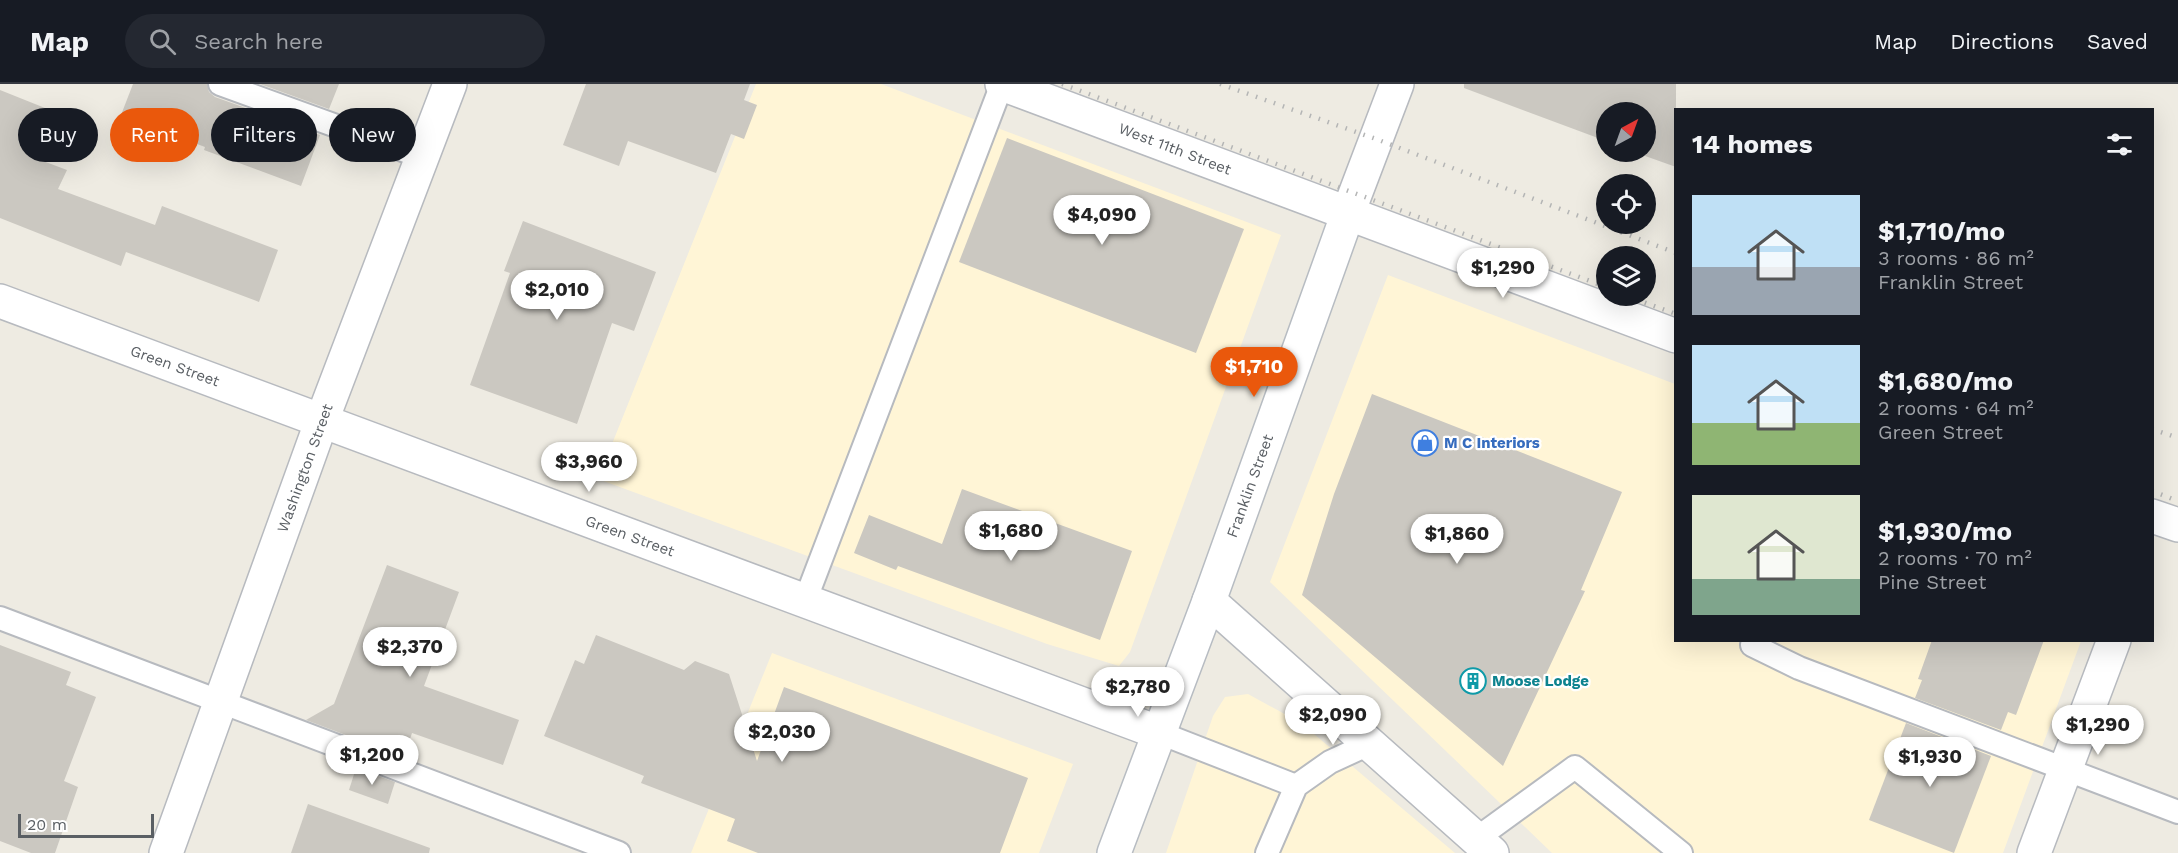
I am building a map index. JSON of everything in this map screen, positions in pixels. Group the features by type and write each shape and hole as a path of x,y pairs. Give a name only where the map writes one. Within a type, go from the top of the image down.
{"street":[{"name":"Washington Street","path":"166,853 322,420 450,84"},
{"name":"West 11th Street","path":"1002,84 1674,335"},
{"name":"Franklin Street","path":"1121,851 1160,733 1397,84"},
{"name":"Green Street","path":"0,301 1160,733"},
{"path":"1209,601 1484,846"},
{"path":"2034,853 2113,642"}],"lane":[{"path":"220,84 422,157"},
{"path":"805,601 1002,84"},
{"path":"0,618 620,853"},
{"path":"1753,642 1752,645 1799,668 2178,812"},
{"path":"1160,733 1296,786"},
{"path":"1267,853 1296,786 1330,762 1369,744"},
{"path":"1484,846 1575,767 1681,853"}],"shaded area":[{"path":"756,84 881,84 1281,235 1130,652 1119,666 1047,644 598,479"},
{"path":"1388,275 1674,384 1674,642 2081,642 2003,853 1552,853 1270,582"},
{"path":"772,653 1073,764 1039,853 691,853"},
{"path":"1248,694 1301,723 1455,853 1166,853 1213,716 1225,697"}],"building":[{"path":"133,84 207,84 209,92 215,97 245,108 211,108 211,153 199,145 199,108 124,108"},
{"path":"260,84 339,84 329,109"},
{"path":"586,84 750,84 744,100 757,105 744,139 731,134 716,173 628,141 619,166 563,145"},
{"path":"1464,84 1676,84 1674,166 1656,160 1656,102 1596,102 1596,137 1464,88"},
{"path":"0,90 45,108 18,108 18,162 46,162 67,170 58,189 155,225 162,206 278,250 259,302 126,252 121,266 0,218"},
{"path":"1007,138 1244,229 1196,353 959,262"},
{"path":"236,162 310,162 301,186"},
{"path":"523,221 656,272 634,331 612,323 577,424 470,385 510,273 504,271"},
{"path":"1372,394 1622,492 1581,590 1585,591 1503,766 1302,595 1334,494"},
{"path":"962,489 1132,551 1100,640 898,566 896,570 854,553 869,515 942,544"},
{"path":"387,565 459,592 424,686 519,720 503,765 412,733 404,757 306,720 334,704"},
{"path":"596,635 684,670 695,661 729,674 757,761 784,687 1028,778 1000,853 758,853 727,841 735,819 641,783 644,776 544,736 575,660 584,664"},
{"path":"1931,642 2043,642 2016,715 2008,712 2001,730 1915,698 1922,680 1918,679"},
{"path":"0,645 71,672 66,685 96,697 64,781 78,787 55,853 31,853 0,841"},
{"path":"1906,723 1991,756 1954,853 1869,820"},
{"path":"356,768 395,782 388,804 349,790"},
{"path":"308,804 430,848 429,853 291,853"}],"railway":[{"path":"1062,84 1596,283"},
{"path":"1220,84 1376,139 1674,252"},
{"path":"1654,306 1674,313"},
{"path":"2154,430 2178,438"},
{"path":"2154,492 2178,501"}],"place":[{"name":"M C Interiors","path":"1425,443"},
{"name":"Moose Lodge","path":"1473,681"}]}
